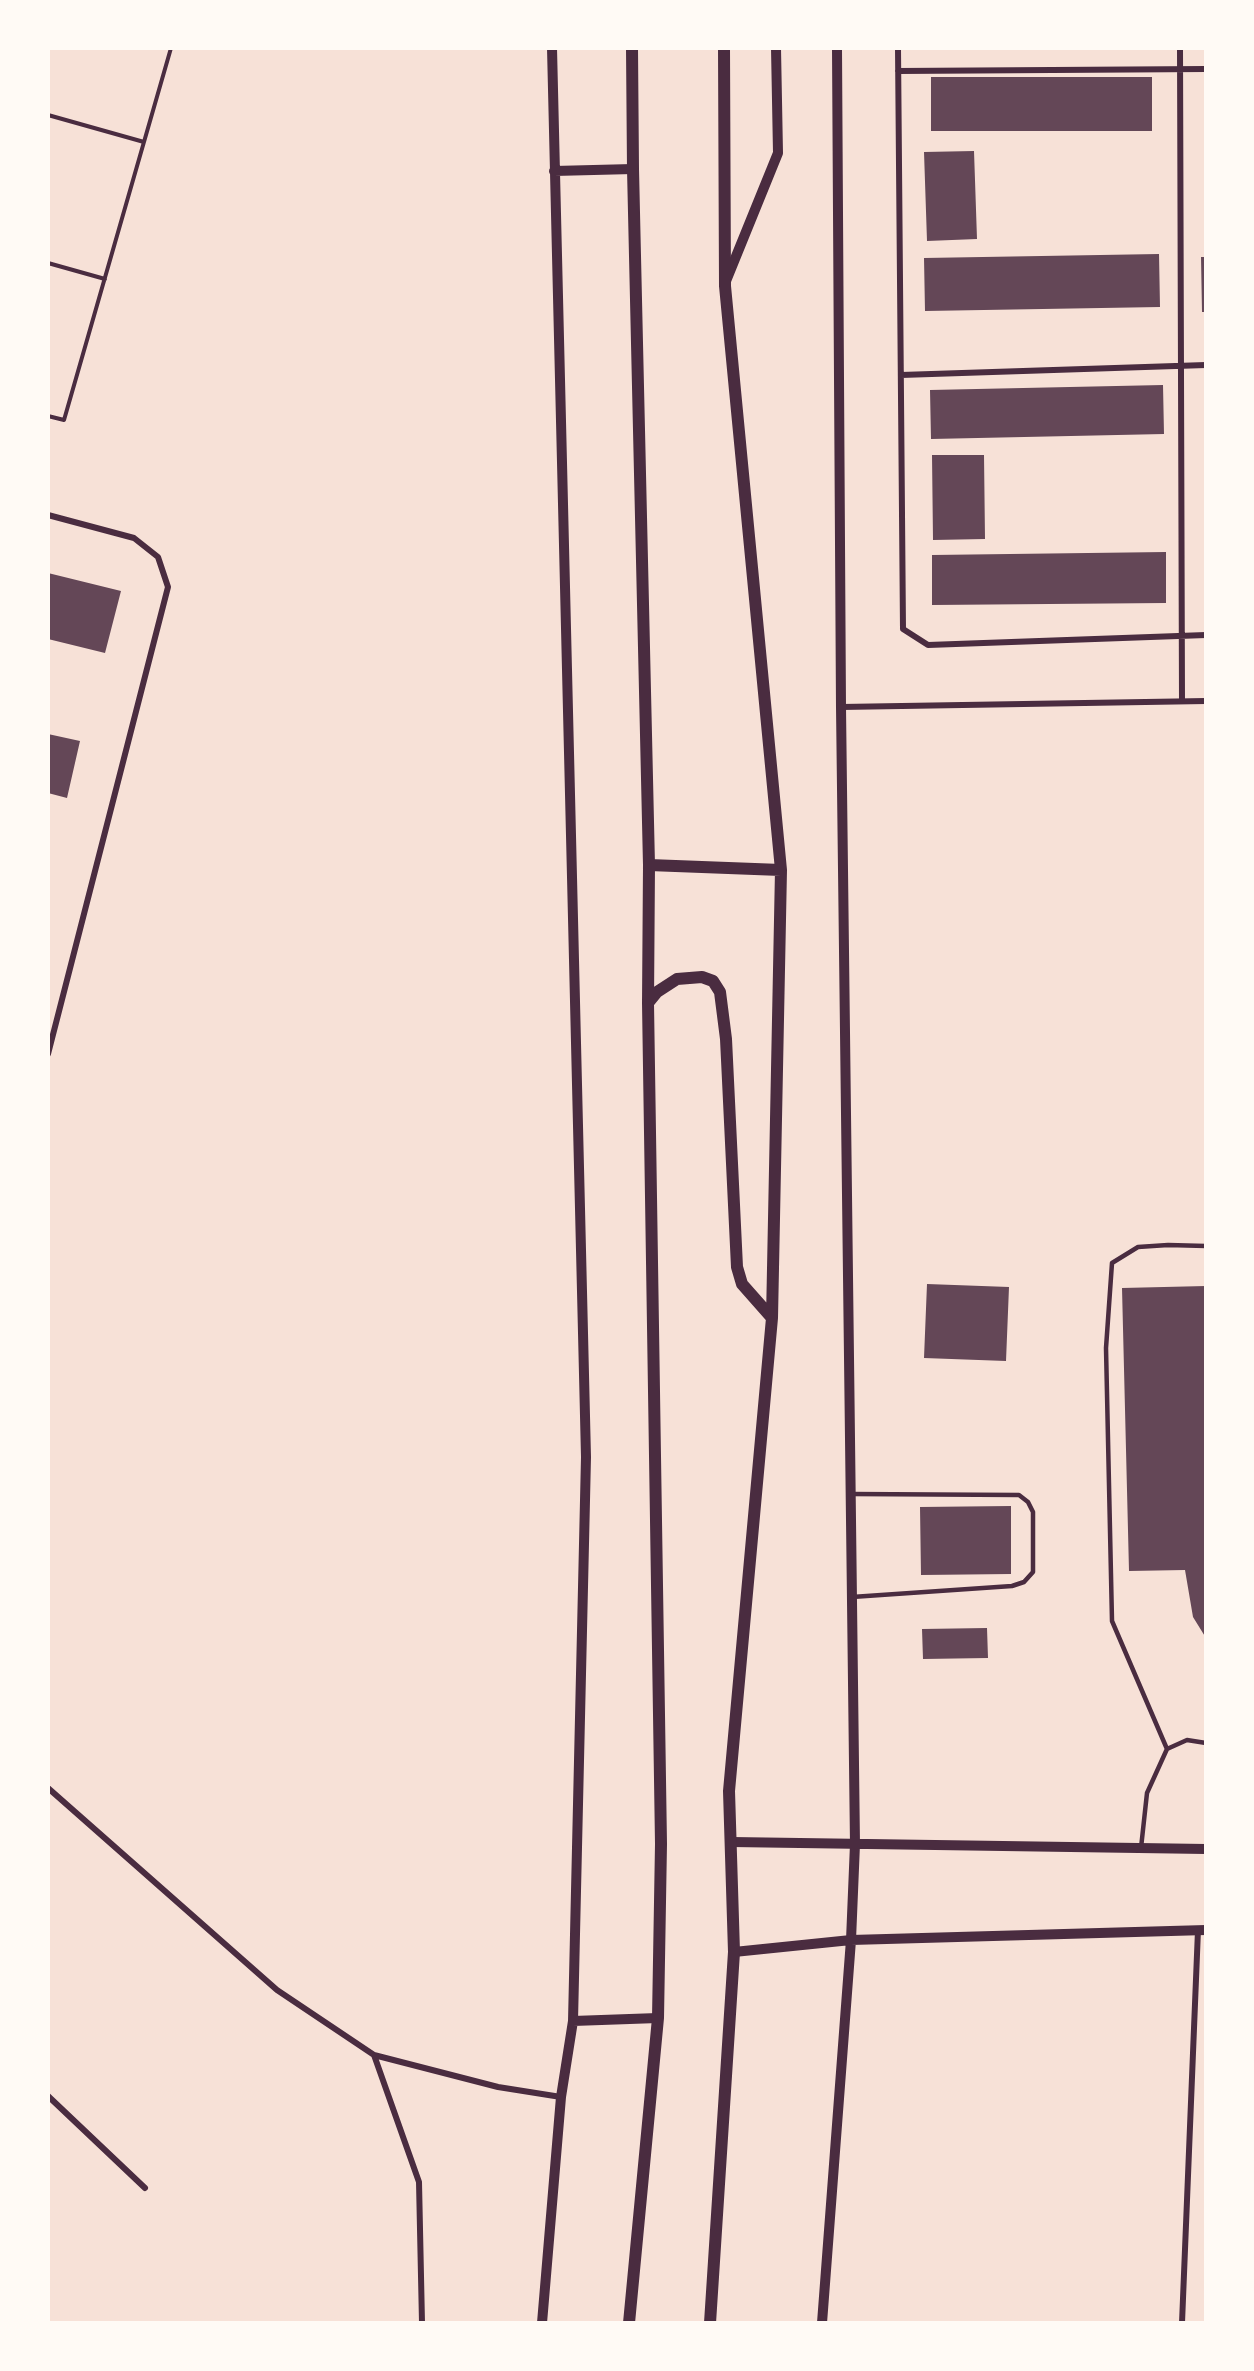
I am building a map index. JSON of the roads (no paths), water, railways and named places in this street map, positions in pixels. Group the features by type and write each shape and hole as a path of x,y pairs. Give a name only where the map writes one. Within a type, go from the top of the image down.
{"main road":[{"path":"629,2323 658,2018 661,1774 648,1003 649,865 632,48"},
{"path":"710,2323 734,1952 729,1791 772,1318 781,870 724,286 724,48"},
{"path":"649,865 781,870"},
{"path":"648,1003 666,985 677,979 688,977 702,977 713,981 720,992 726,1039 737,1268 742,1284 772,1318"}],"street":[{"path":"542,2323 561,2097 573,2021 586,1457 552,48"},
{"path":"724,286 778,153 776,48"},
{"path":"822,2323 855,1844 841,707 837,48"},
{"path":"898,48 903,629 928,645 1183,634 1206,635"},
{"path":"1180,48 1182,701"},
{"path":"898,71 1206,69"},
{"path":"554,171 633,169"},
{"path":"901,375 1206,365"},
{"path":"48,515 134,538 158,556 168,587 48,1054"},
{"path":"841,707 1206,701"},
{"path":"48,1788 277,1990 374,2055 498,2087 561,2097"},
{"path":"732,1842 1206,1849"},
{"path":"734,1952 850,1940 1202,1930 1182,2323"},
{"path":"573,2021 658,2018"},
{"path":"374,2055 418,2182 422,2323"},
{"path":"48,2096 145,2188"}],"lane":[{"path":"1167,1749 1112,1621 1106,1348 1112,1263 1138,1247 1206,1246"},
{"path":"851,1494 1019,1495 1028,1502 1033,1512 1033,1572 1024,1582 1012,1586 852,1598"},
{"path":"1141,1848 1147,1793 1167,1749 1187,1740 1206,1743"}]}
